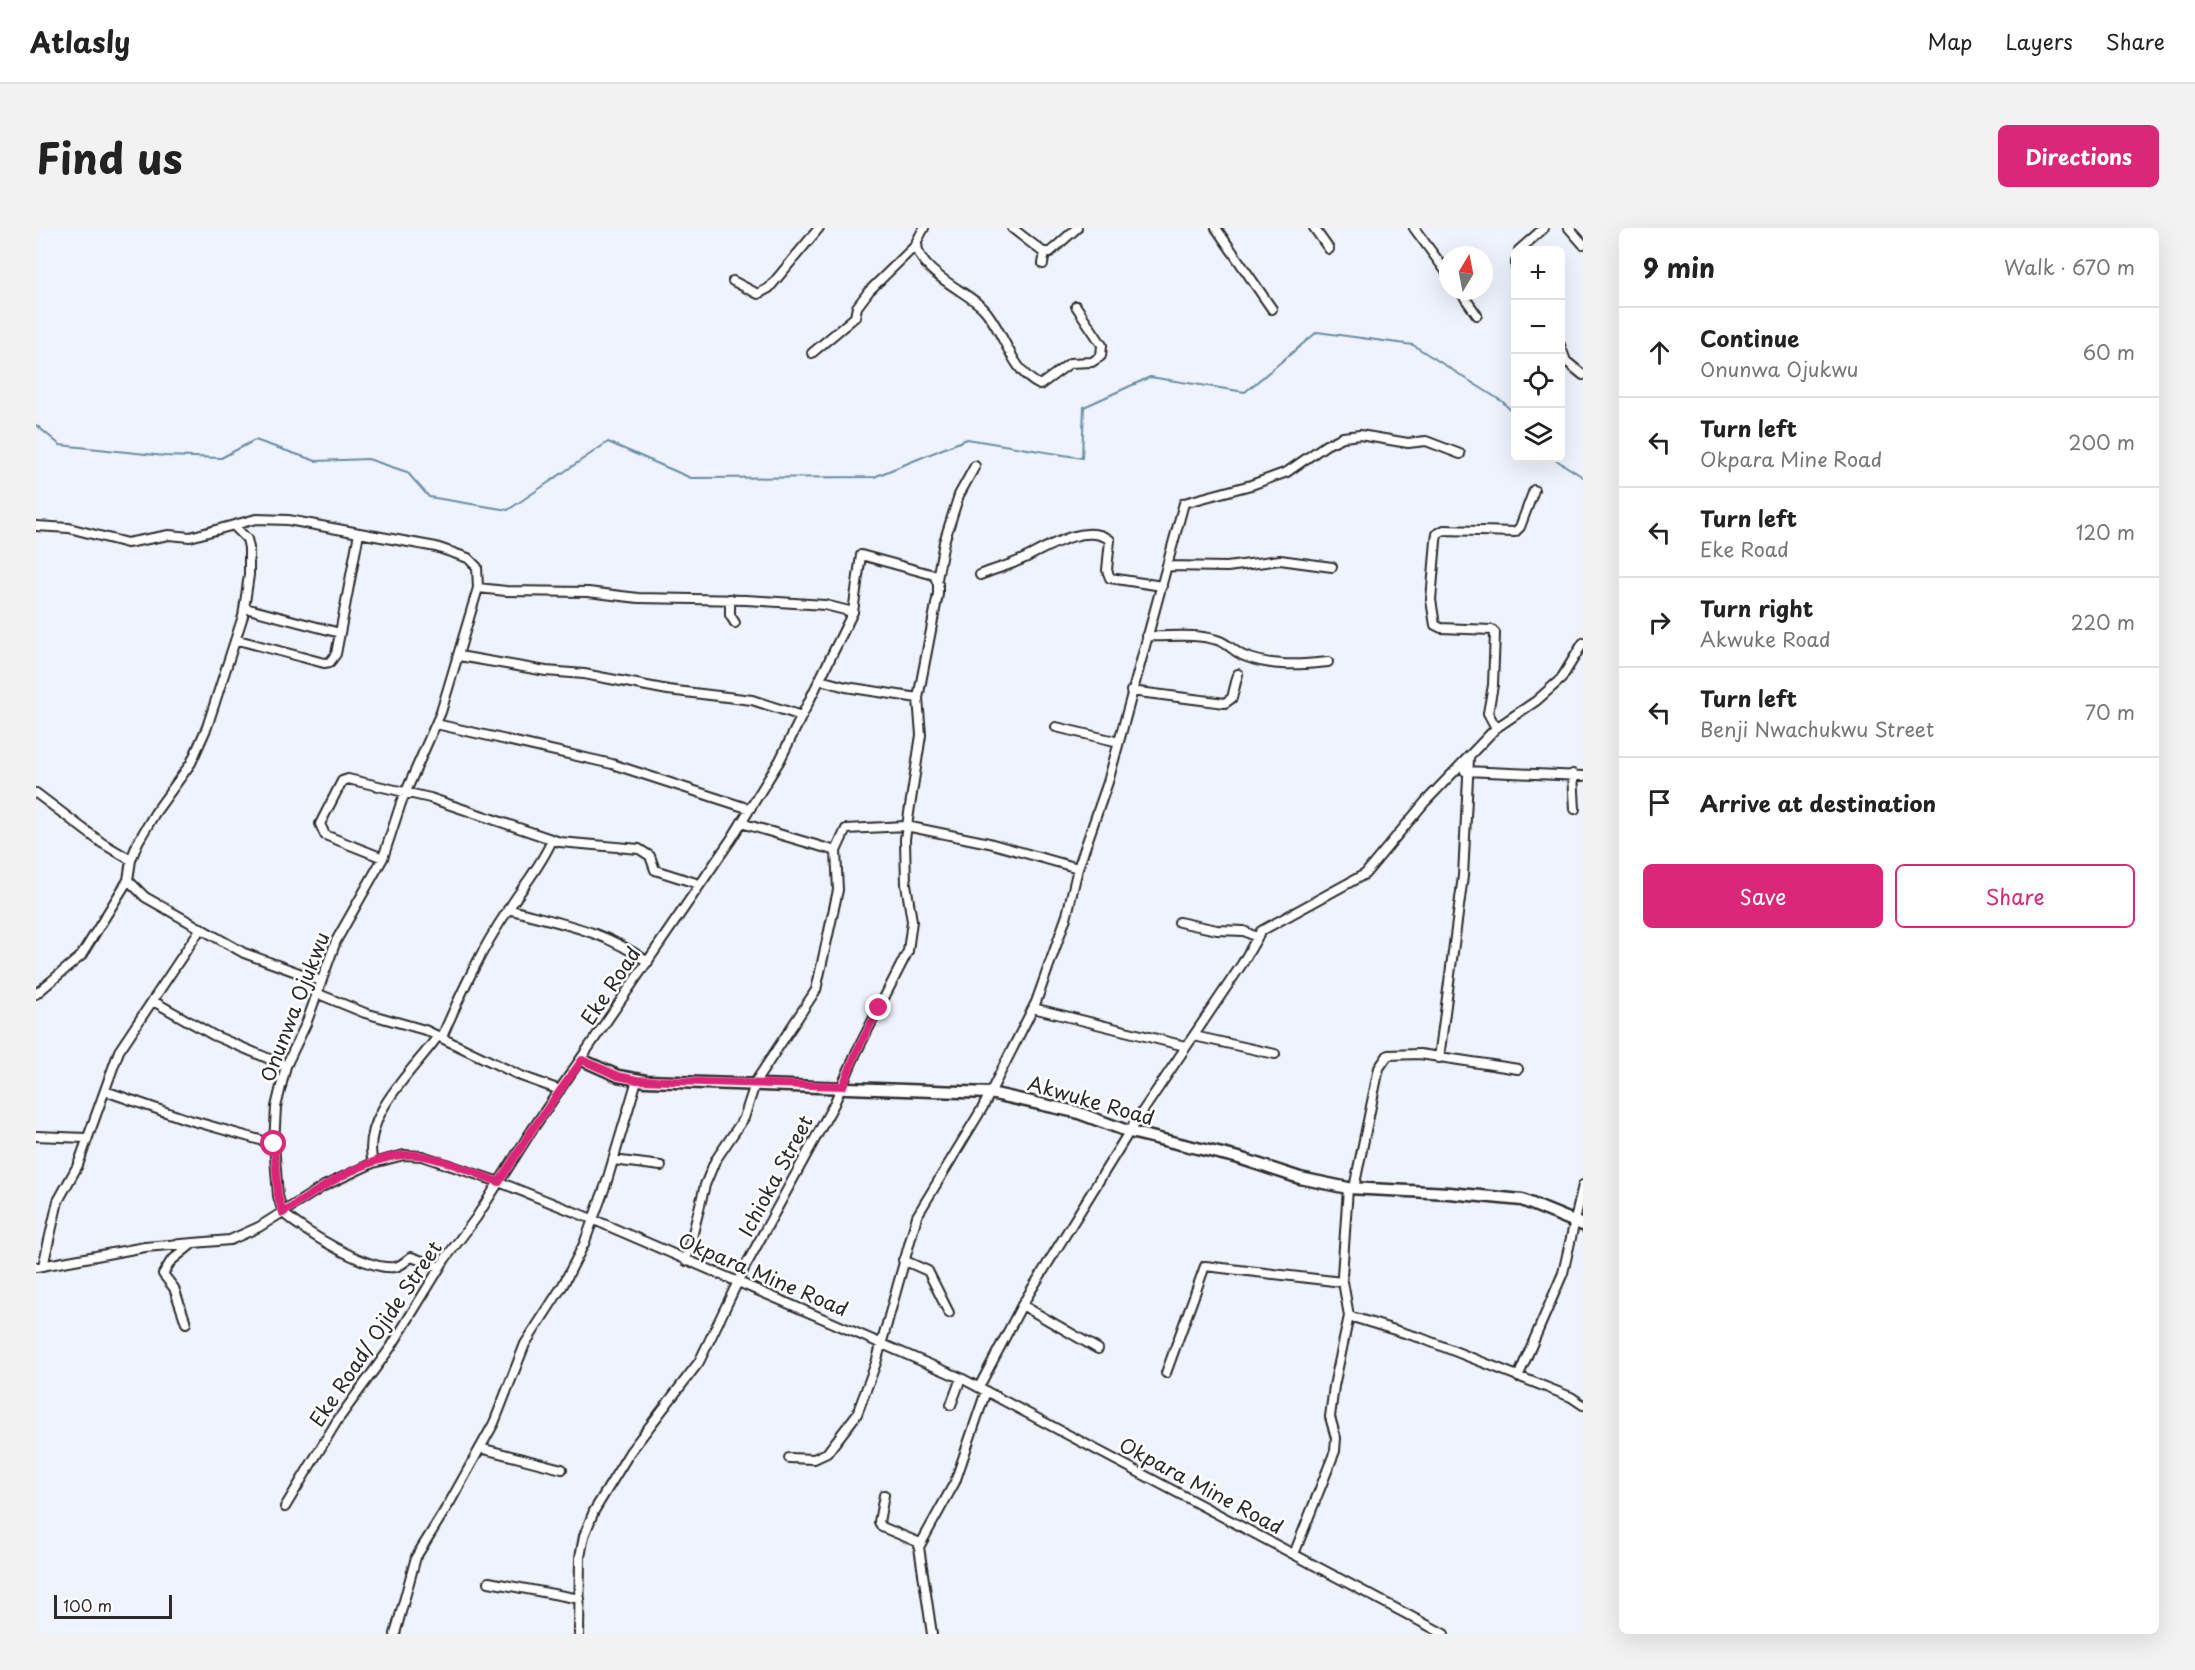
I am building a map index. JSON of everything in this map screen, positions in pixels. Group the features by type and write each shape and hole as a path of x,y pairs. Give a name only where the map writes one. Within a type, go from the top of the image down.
{"main road":[{"name":"Akwuke Road","path":"582,1060 618,1076 637,1080 990,1093 1076,1112 1130,1132 1351,1188 1508,1198 1538,1205 1578,1223"}],"street":[{"path":"733,280 758,294 769,288 819,228"},
{"path":"812,353 855,316 857,307 869,291 916,244 924,228"},
{"path":"1012,228 1045,252 1050,252 1077,228"},
{"path":"1216,228 1272,309"},
{"path":"1314,228 1329,249"},
{"path":"1414,228 1439,262"},
{"path":"1524,246 1544,228"},
{"path":"1569,228 1583,244"},
{"path":"916,244 923,262 982,307 1021,368 1040,385 1070,363 1092,362 1101,356 1102,345 1076,306"},
{"path":"1043,264 1045,252"},
{"path":"1467,300 1478,315"},
{"path":"1563,354 1566,361 1583,375"},
{"path":"789,1458 814,1459 827,1453 857,1414 866,1395 917,1216 990,1093 1033,1008 1068,911 1078,868 1119,742 1131,691 1184,503 1192,498 1251,485 1287,472 1326,445 1343,437 1377,437 1408,443 1426,441 1460,454"},
{"name":"Ichioka Street","path":"579,1634 581,1547 594,1511 630,1452 699,1362 738,1281 843,1086 856,1053 904,961 910,943 912,921 904,863 906,826 921,735 918,698 938,594 937,579 944,542 959,495 975,466"},
{"path":"1496,728 1488,713 1493,685 1495,633 1492,630 1441,628 1435,625 1431,600 1437,534 1444,530 1515,532 1520,527 1534,490"},
{"path":"36,526 69,528 127,543 169,535 190,537 234,526 248,520 266,518 436,547 461,555 477,567 478,588 506,591 588,592 638,598 730,599 825,605 853,612"},
{"path":"36,994 81,956 128,880 131,860 154,813 191,763 199,747 238,640 245,608 249,544 244,535 234,526"},
{"path":"238,640 328,663 336,654 358,533"},
{"path":"980,574 1025,559 1054,543 1092,535 1110,540 1107,570 1110,578 1162,586"},
{"name":"Eke Road","path":"499,1182 741,823 780,760 853,612 860,556 863,554 928,573 937,579"},
{"path":"1167,566 1227,567 1280,560 1332,567"},
{"name":"Onunwa Ojukwu","path":"283,1213 278,1196 274,1144 276,1107 286,1066 306,1024 342,930 383,858 405,793 436,724 459,656 478,588"},
{"path":"730,599 730,615 735,623"},
{"path":"245,608 340,633"},
{"path":"1147,636 1208,638 1227,644 1242,656 1273,663 1293,665 1328,662"},
{"path":"932,1634 919,1552 920,1543 955,1482 982,1389 1022,1305 1185,1046 1242,964 1256,937 1274,922 1365,874 1425,802 1496,728 1548,692 1563,676 1583,643"},
{"path":"459,656 546,671 584,674 668,690 752,700 802,716"},
{"path":"1131,691 1225,703 1232,698 1238,674"},
{"path":"820,680 846,687 918,698"},
{"path":"436,724 620,766 750,809"},
{"path":"1056,727 1119,742"},
{"path":"1439,1058 1449,995 1468,813 1469,758"},
{"path":"1458,769 1470,772 1583,776"},
{"path":"1573,774 1575,809"},
{"path":"383,858 325,835 320,824 342,781 348,779 443,802 552,840 643,850 650,856 653,869 699,884"},
{"path":"36,793 102,843 131,860"},
{"path":"741,823 837,851"},
{"path":"686,1261 708,1177 720,1150 744,1118 754,1084 817,988 838,890 837,851 844,832 849,827 906,826 978,841 1078,868"},
{"path":"373,1162 369,1146 380,1116 403,1076 414,1068 440,1037 479,957 508,909 534,876 552,840"},
{"path":"128,880 145,897 244,952 321,981"},
{"path":"508,909 565,923 612,939 648,962"},
{"path":"1179,922 1217,930 1244,931 1256,937"},
{"path":"40,1266 55,1209 72,1181 119,1051 201,928"},
{"path":"316,993 365,1013 440,1037 521,1076 560,1089"},
{"path":"153,1001 213,1035 286,1066"},
{"path":"1033,1008 1185,1046"},
{"path":"1194,1036 1275,1054"},
{"path":"1294,1554 1335,1451 1336,1438 1330,1417 1334,1386 1349,1316 1342,1282 1351,1188 1383,1060 1388,1055 1398,1053 1518,1069"},
{"path":"395,1634 416,1557 494,1423 519,1355 563,1285 584,1244 637,1080"},
{"path":"105,1091 186,1119 274,1144"},
{"path":"36,1136 86,1138"},
{"name":"Okpara Mine Road","path":"40,1266 145,1247 231,1240 283,1213 316,1190 373,1162 396,1156 417,1155 499,1182 592,1219 961,1378 1444,1634"},
{"path":"613,1160 661,1166"},
{"name":"Eke Road/ Ojide Street","path":"285,1507 337,1421 395,1341 441,1267 499,1182"},
{"path":"1518,1377 1563,1273 1578,1223 1583,1185"},
{"path":"283,1213 306,1232 320,1236 373,1266 398,1267 411,1257 441,1267"},
{"path":"186,1323 174,1288 163,1275 171,1261 192,1244"},
{"path":"903,1260 928,1271 949,1313"},
{"path":"1166,1372 1205,1266 1342,1282"},
{"path":"1022,1305 1098,1349"},
{"path":"1349,1316 1421,1338 1571,1397 1583,1405"},
{"path":"951,1405 961,1378"},
{"path":"480,1448 562,1469"},
{"path":"884,1495 879,1522 882,1527 920,1543"},
{"path":"489,1582 580,1599"}],"waterway":[{"path":"36,425 60,445 165,456 221,458 255,440 316,461 368,459 407,472 429,497 508,510 608,442 691,478 874,477 967,439 1082,458 1084,407 1150,377 1245,392 1317,332 1413,345 1503,402 1511,411"},
{"path":"1559,462 1583,477"}],"route":[{"path":"274,1144 278,1196 283,1213 316,1190 373,1162 396,1156 422,1156 499,1182 552,1100 582,1060 618,1076 637,1080 843,1086 856,1053 879,1008"}]}
